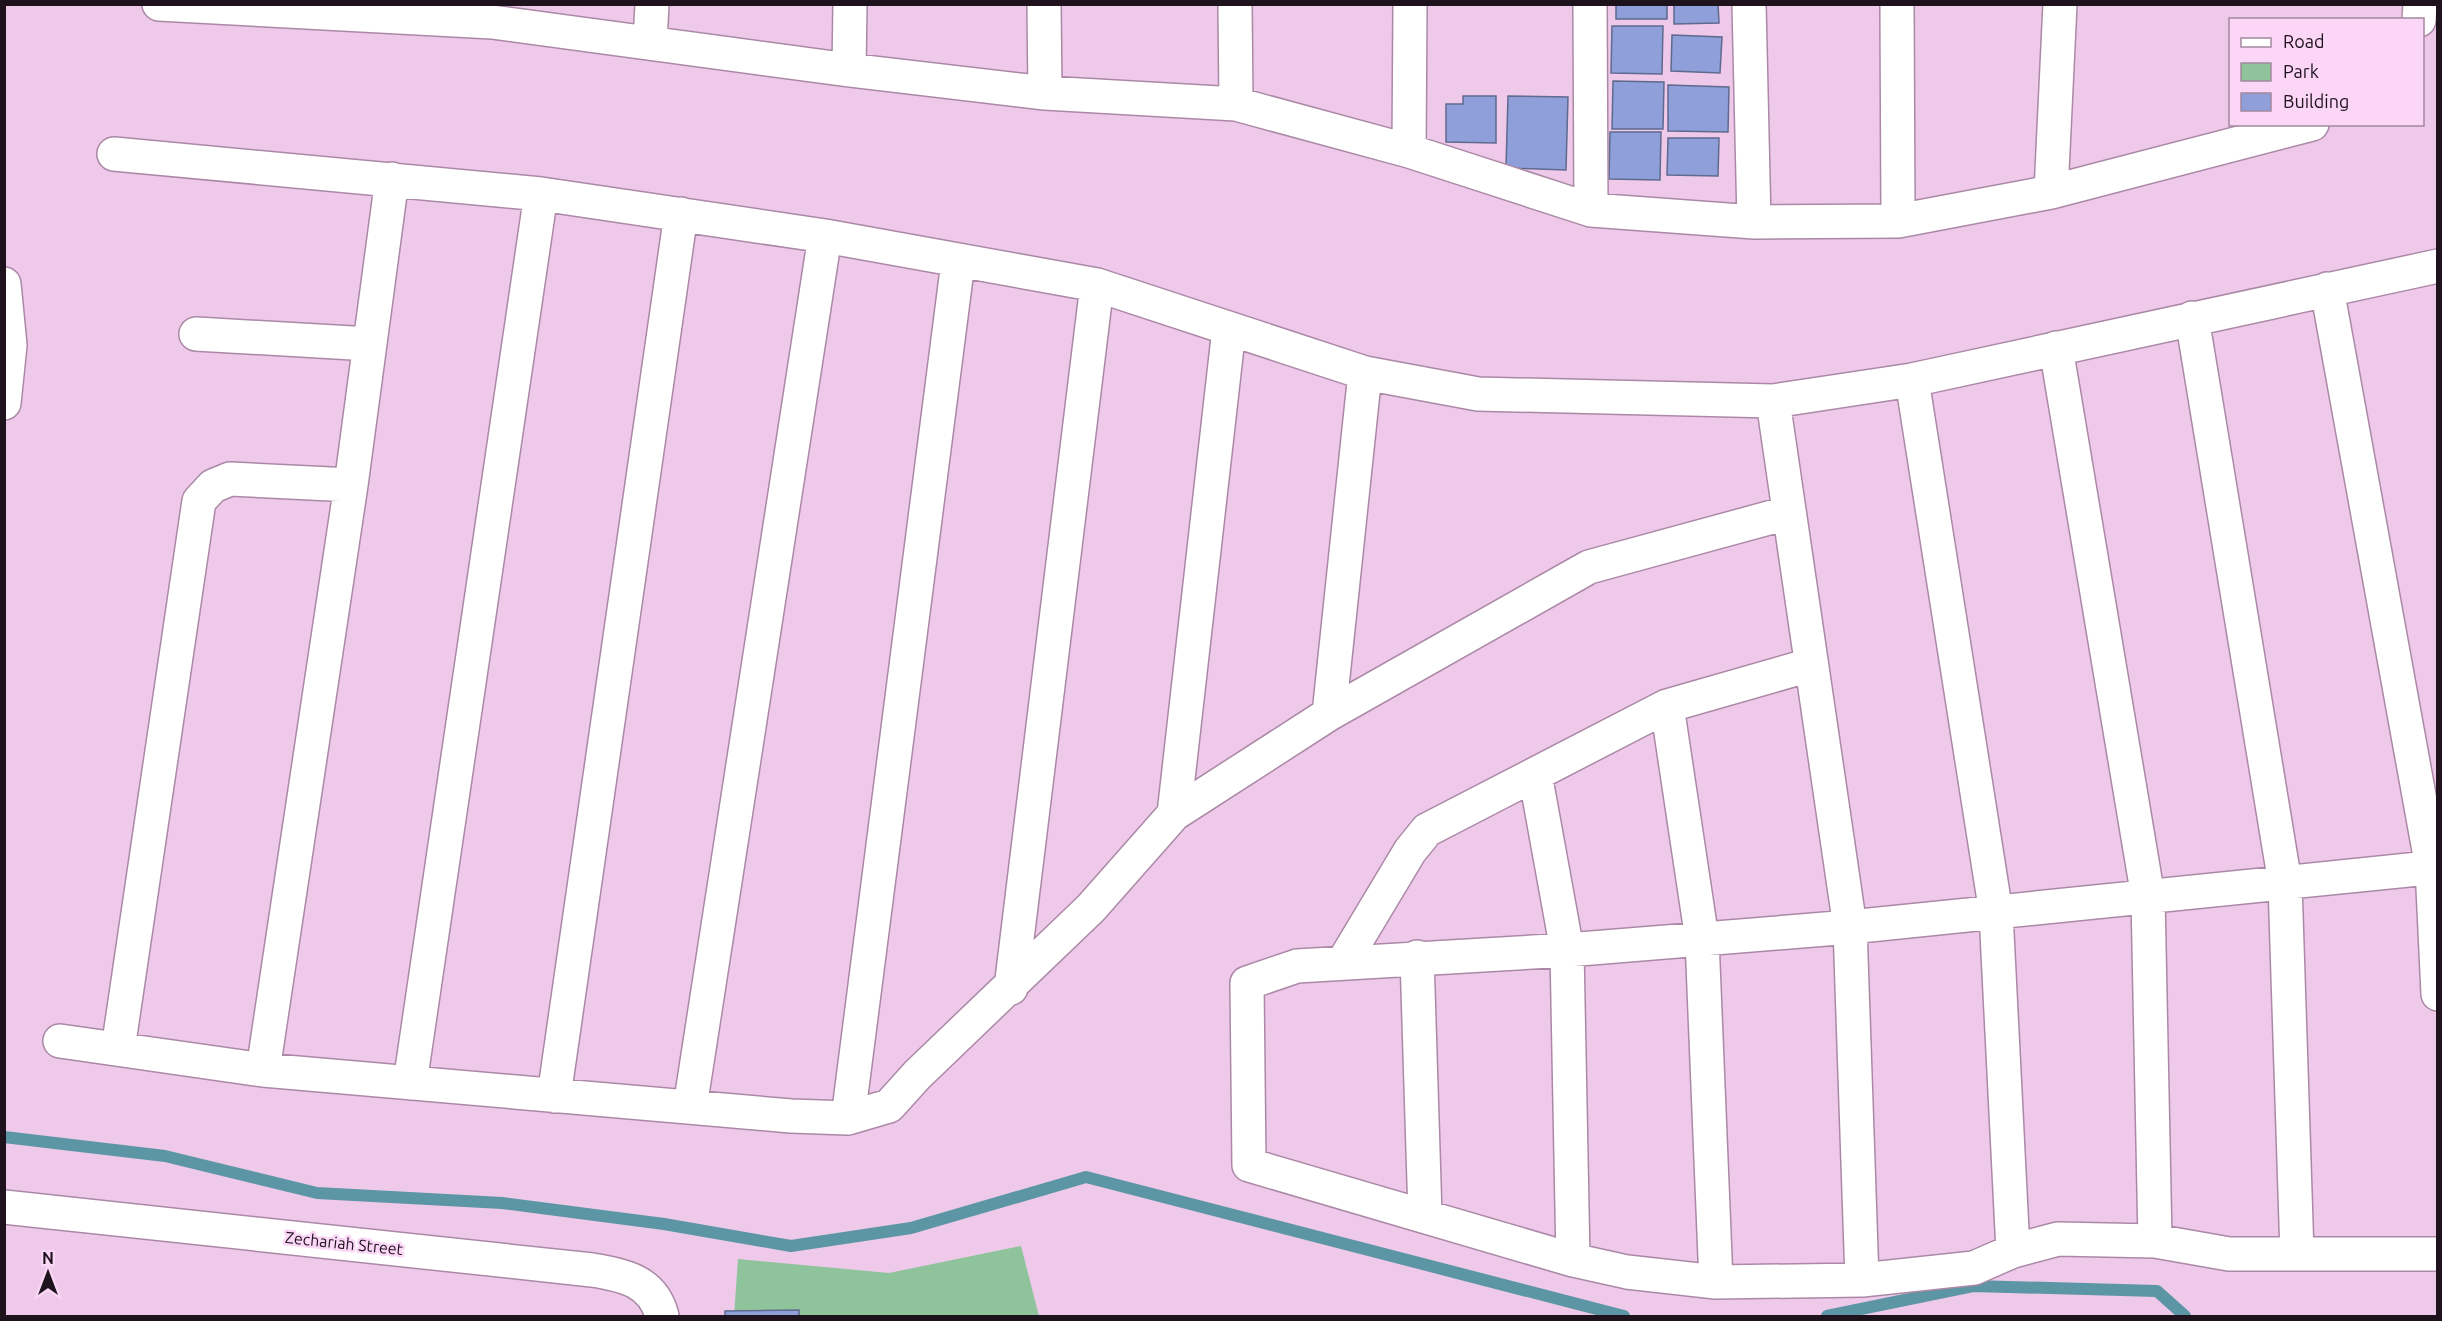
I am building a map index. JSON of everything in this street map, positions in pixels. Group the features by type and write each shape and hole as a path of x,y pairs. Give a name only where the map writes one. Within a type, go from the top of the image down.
{"street":[{"path":"159,4 493,13 650,42 849,70 1044,93 1236,104 1409,151 1591,210 1754,222 1898,221 2051,192 2304,126"},
{"path":"650,42 652,4"},
{"path":"849,70 850,4"},
{"path":"1044,4 1044,93"},
{"path":"1236,4 1236,104"},
{"path":"1409,151 1410,4"},
{"path":"1590,4 1591,210"},
{"path":"1749,4 1754,222"},
{"path":"1897,4 1898,221"},
{"path":"2051,192 2060,4"},
{"path":"114,154 541,194 825,236 958,262 1097,285 1365,373 1478,394 1773,401 1912,380 2438,266"},
{"path":"263,1070 351,485 392,179"},
{"path":"410,1083 541,194"},
{"path":"554,1096 681,214"},
{"path":"690,1107 825,236"},
{"path":"848,1118 958,262"},
{"path":"4,284 10,345 4,403"},
{"path":"1011,988 1097,285"},
{"path":"2327,290 2435,867 2438,994"},
{"path":"2192,318 2285,883 2297,1254"},
{"path":"1174,814 1229,329"},
{"path":"196,334 370,344"},
{"path":"2056,348 2148,897 2155,1241"},
{"path":"1329,714 1365,373"},
{"path":"1912,380 1996,913 2013,1251"},
{"path":"1773,401 1787,513 1850,927 1862,1280"},
{"path":"118,1050 199,501 213,486 230,479 351,485"},
{"path":"60,1041 263,1070 690,1107 848,1118 889,1106 917,1075 1011,988 1091,908 1174,814 1329,714 1589,567 1787,513"},
{"path":"1344,961 1410,851 1427,830 1667,706 1810,665"},
{"path":"1667,706 1702,939 1716,1282"},
{"path":"1535,774 1567,950 1573,1260"},
{"path":"2435,867 1850,927 1567,950 1344,961 1297,966 1247,982 1249,1165 1573,1260 1627,1272 1716,1282 1862,1280 1974,1268 2013,1251 2058,1239 2155,1241 2229,1254 2438,1254"},
{"path":"1417,957 1425,1215"},
{"name":"Zechariah Street","path":"4,1207 627,1275 650,1291 662,1317"}],"green space":[{"path":"1021,1246 1039,1316 734,1316 738,1259 889,1273"}],"building":[{"path":"1616,4 1667,4 1667,19 1616,19"},
{"path":"1674,4 1718,4 1719,23 1674,24"},
{"path":"1612,26 1663,26 1662,74 1611,73"},
{"path":"1672,35 1722,37 1720,73 1671,71"},
{"path":"1613,81 1664,82 1663,129 1612,129"},
{"path":"1668,85 1729,87 1728,132 1668,131"},
{"path":"1463,96 1496,96 1496,143 1446,142 1446,104 1463,104"},
{"path":"1508,96 1568,97 1566,170 1506,168"},
{"path":"1610,132 1661,132 1660,180 1609,179"},
{"path":"1668,138 1719,138 1718,176 1667,175"},
{"path":"799,1310 799,1316 725,1316 725,1311"}],"waterway":[{"path":"4,1137 165,1156 317,1193 502,1203 664,1224 791,1246 911,1228 1086,1177 1624,1316"},
{"path":"1827,1316 1973,1286 2157,1291 2185,1316"}]}
